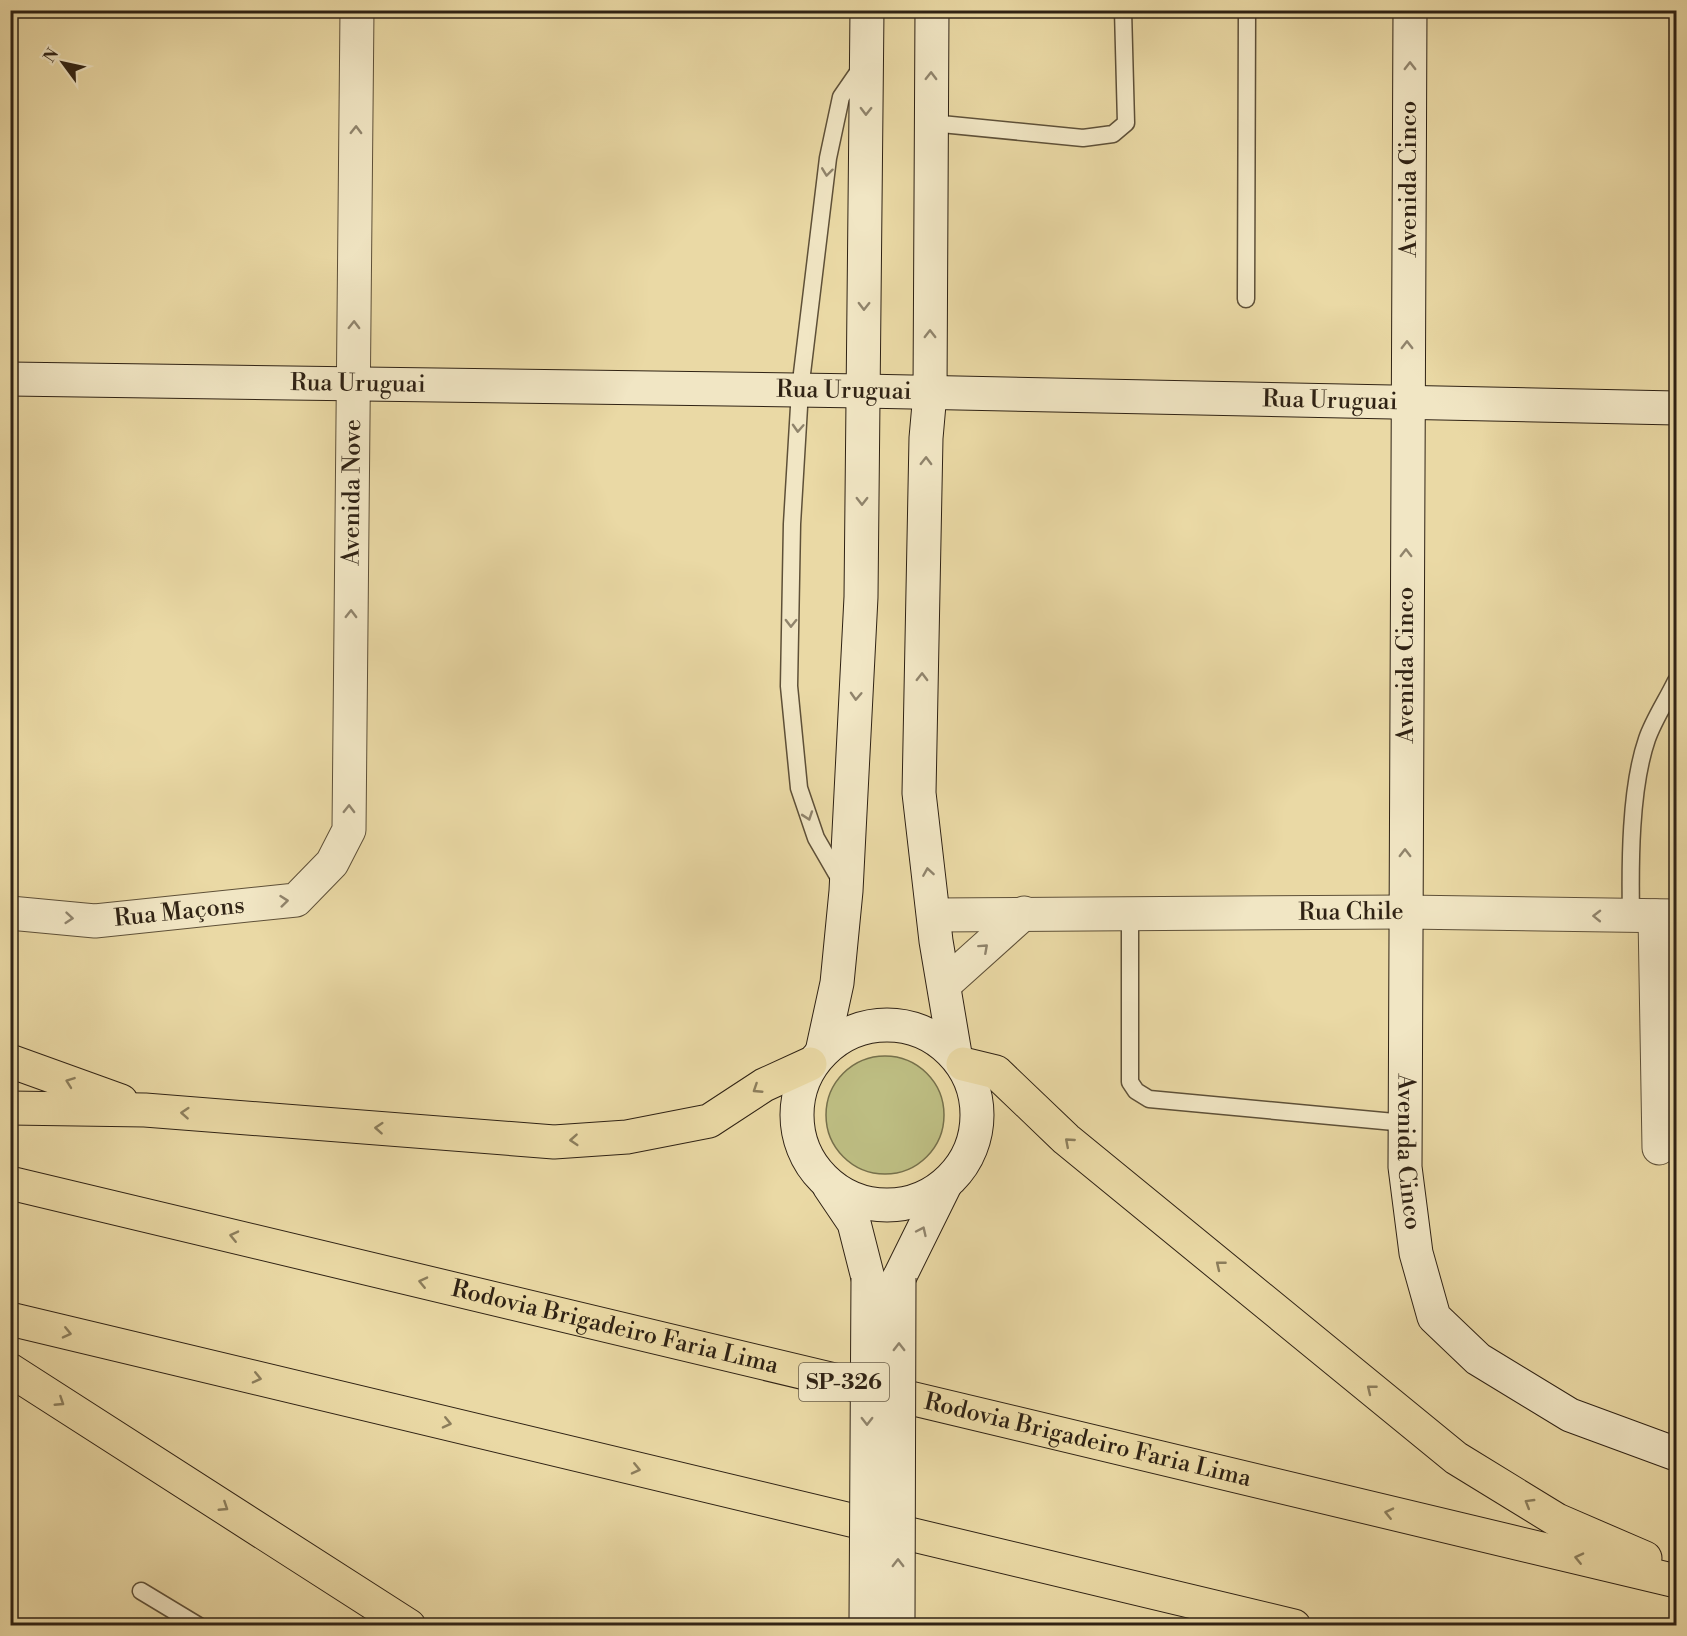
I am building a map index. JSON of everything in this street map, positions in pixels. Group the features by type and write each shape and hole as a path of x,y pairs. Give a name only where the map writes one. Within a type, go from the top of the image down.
{"highway":[{"path":"10,1108 145,1110 554,1142 606,1138 709,1121 764,1084 816,1058"},
{"path":"959,1059 996,1072 1066,1139 1456,1458 1557,1520 1677,1572"},
{"path":"10,1061 145,1110"},
{"name":"Rodovia Brigadeiro Faria Lima","path":"10,1183 1677,1581"},
{"path":"10,1319 1294,1626"},
{"path":"10,1370 410,1626"}],"street":[{"name":"Avenida Nove","path":"332,863 348,830 357,10"},
{"path":"867,10 861,597 846,891 837,983 816,1058 798,1102 798,1132 808,1161 828,1184 854,1223 884,1278 881,1624"},
{"path":"884,1278 945,1185 963,1165 975,1141 978,1115 974,1088 959,1059 936,941 935,915 924,848 920,792 926,450 930,393 932,10"},
{"name":"Avenida Cinco","path":"1410,10 1404,1123 1405,1167 1416,1253 1434,1317 1478,1359 1570,1415 1677,1454"},
{"name":"Rua Uruguai","path":"10,379 863,391 1677,408"},
{"name":"Rua Maçons","path":"10,913 95,921 296,900 332,863"},
{"name":"Rua Chile","path":"935,915 1405,912 1654,917"},
{"path":"945,984 1024,913"},
{"path":"1654,917 1659,1148"},
{"path":"816,1058 845,1034 874,1025 904,1025 932,1035 959,1059"},
{"path":"828,1184 849,1198 874,1205 899,1205 924,1198 945,1185"}],"lane":[{"path":"930,123 1083,138 1113,134 1126,123 1123,10"},
{"path":"1246,299 1247,10"},
{"path":"846,891 816,838 799,788 789,686 792,524 800,390 830,148 841,97 867,60"},
{"path":"1654,917 1630,880 1639,768 1648,736 1677,681"},
{"path":"1130,912 1130,1082 1136,1091 1149,1099 1404,1123"},
{"path":"141,1591 199,1626"}],"green space":[{"path":"885,1056 907,1061 927,1073 939,1093 944,1115 939,1137 927,1157 907,1169 885,1174 863,1169 843,1157 831,1137 826,1115 831,1093 843,1073 863,1061"}]}
